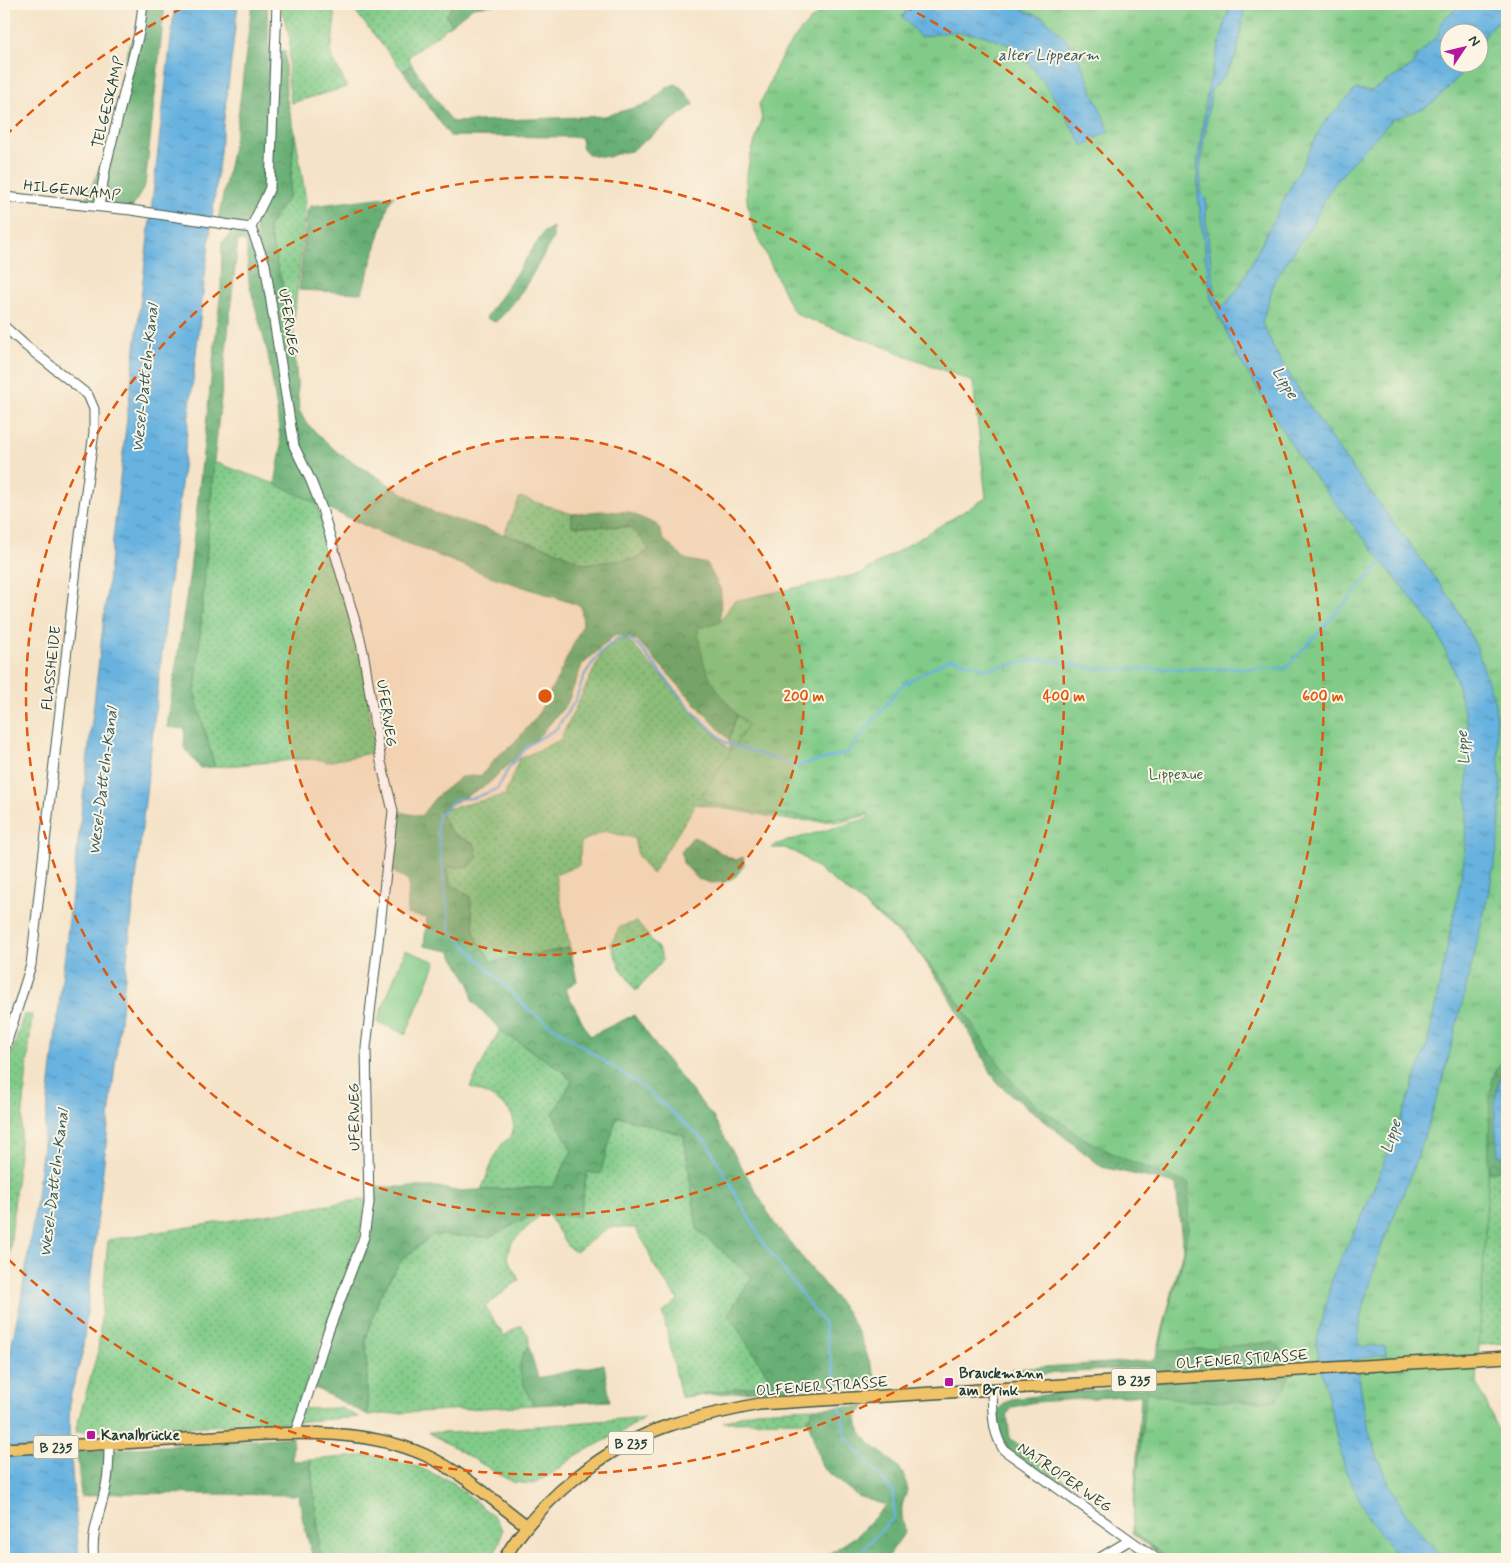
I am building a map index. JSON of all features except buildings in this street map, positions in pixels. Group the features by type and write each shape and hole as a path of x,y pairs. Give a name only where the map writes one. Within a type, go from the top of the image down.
{"main road":[{"name":"OLFENER STRASSE","path":"504,1559 527,1526 545,1505 565,1485 586,1470 624,1447 672,1424 749,1406 780,1402 1507,1357"},
{"name":"B 235","path":"4,1449 278,1433 352,1436 399,1445 424,1454 452,1469 527,1526"}],"street":[{"name":"TELGESKAMP","path":"99,206 106,165 140,29 143,4"},
{"path":"251,228 270,187 277,4"},
{"name":"HILGENKAMP","path":"4,198 99,206 251,228"},
{"name":"UFERWEG","path":"251,228 265,264 294,446 322,509 360,638 380,762 393,811 366,1048 370,1203 364,1237 321,1353 296,1434"},
{"name":"FLASSHEIDE","path":"4,326 88,395 94,409 94,432 79,543 31,965 4,1051"},
{"name":"NATROPER WEG","path":"992,1390 994,1428 997,1440 1004,1450 1157,1559"},
{"path":"94,1559 94,1535 106,1487 109,1444"},
{"path":"1098,1559 1130,1540"}],"green space":[{"path":"143,4 165,4 145,185 131,210 4,196 4,192 87,197 109,146 129,45 140,29"},
{"path":"252,4 267,4 269,50 285,51 286,96 295,132 289,196 268,227 293,329 299,410 306,423 337,452 435,513 557,551 584,564 637,559 650,549 631,527 572,526 572,514 600,511 628,512 658,525 663,539 685,559 707,564 721,590 720,630 740,705 729,740 637,640 616,634 582,665 567,704 540,735 488,784 439,811 452,833 474,844 478,857 467,867 448,867 450,884 470,896 475,936 492,962 570,948 577,981 565,989 590,1036 634,1015 661,1053 713,1117 774,1223 846,1311 859,1334 877,1381 681,1397 773,1383 728,1314 752,1277 697,1229 684,1135 617,1116 600,1174 587,1172 579,1216 533,1215 489,1237 433,1235 401,1260 379,1298 366,1338 368,1415 313,1387 369,1236 374,1187 438,1187 455,1191 553,1187 572,1151 553,1114 572,1081 563,1071 504,1033 473,1002 470,984 450,951 424,946 427,918 407,914 409,882 389,869 399,812 421,816 436,797 461,777 482,775 496,757 511,746 536,718 583,624 581,606 490,576 383,534 275,484 281,449 276,403 268,354 249,283 246,242 238,240 214,462 195,695 215,767 200,768 184,747 185,729 167,727 190,571 221,289 222,242 226,240 233,229 248,232 254,243 256,226 218,220 236,132"},
{"path":"280,4 329,4 335,16 331,55 347,87 291,103 288,78 290,39"},
{"path":"354,4 454,4 446,15 452,24 408,57 412,65 403,71 351,6"},
{"path":"454,4 500,4 473,7 452,24 446,15"},
{"name":"Lippeaue","path":"832,4 1507,4 1507,1057 1497,1067 1490,1092 1488,1180 1477,1383 1507,1449 1507,1559 1169,1559 1135,1534 1132,1527 1146,1392 1187,1401 1276,1401 1289,1378 1288,1363 1281,1349 1274,1342 1173,1351 1160,1348 1167,1314 1182,1264 1188,1229 1189,1184 1120,1157 1087,1140 1036,1105 1015,1085 992,1054 946,983 903,934 800,855 785,848 772,848 777,844 869,818 868,813 820,819 753,811 707,802 701,796 748,725 736,714 710,678 703,660 697,628 719,623 734,601 860,574 986,498 973,382 798,315 792,309 753,227 747,201 746,179 750,157 762,119 759,104 785,52 814,17"},
{"path":"1008,4 1046,4 1075,30 1107,76 1134,147 1170,218 1187,218 1180,151 1189,83 1214,4 1230,4 1208,87 1197,166 1198,195 1211,299 1238,357 1268,408 1301,460 1333,502 1322,512 1321,518 1355,562 1346,562 1342,567 1332,598 1324,604 1310,601 1303,608 1317,624 1301,639 1290,655 1274,663 1245,657 1233,658 1222,653 1214,658 1216,676 1237,664 1259,677 1100,686 1045,670 931,681 893,752 868,815 841,822 790,820 696,804 652,874 638,856 634,838 604,831 581,842 579,865 555,875 570,948 492,962 475,936 470,897 450,885 447,867 467,867 478,857 474,845 452,833 438,811 505,795 519,759 560,740 601,655 618,639 628,640 730,751 729,740 740,705 746,714 768,716 823,705 859,676 884,647 903,675 949,654 978,651 980,625 1047,628 1115,636 1180,635 1225,622 1262,600 1284,570 1288,535 1282,501 1255,434 1201,325 1187,264 1154,250 1101,208 1073,159 1054,97 1083,146 1109,131 1084,71 1074,52 1048,22 1030,11"},
{"path":"412,65 452,122 605,116 647,104 668,87 676,84 684,90 694,104 631,151 609,157 589,155 582,147 581,137 450,136 403,71"},
{"path":"295,132 306,201 293,329 268,227 289,196"},
{"path":"394,196 389,203 362,293 299,290 307,212 311,206"},
{"path":"553,227 553,238 512,305 495,322 486,318 544,232"},
{"path":"214,462 275,484 316,503 363,660 375,752 327,762 304,759 215,767 195,695"},
{"path":"520,497 572,514 572,526 631,527 650,549 637,559 584,564 557,551 504,534"},
{"path":"693,837 730,858 736,860 743,857 744,865 736,876 725,882 711,883 698,879 683,863 681,851"},
{"path":"831,876 1138,1038 1274,1342 1316,1343 1272,1559 1167,1559 1132,1534 1141,1395 1035,1402 1013,1407 1007,1414 1010,1438 1078,1490 1076,1498 1007,1449 999,1429 997,1410 1011,1399 1143,1387 1152,1367 1012,1376 1012,1369 1155,1360 1183,1250 1176,1184 1102,1167 997,1083 944,988 917,950"},
{"path":"637,922 660,951 663,960 636,991 620,967 611,945 619,927"},
{"path":"405,950 436,962 406,1034 377,1022"},
{"path":"24,1014 32,1015 6,1292 4,1294 4,1079"},
{"path":"500,1029 563,1071 572,1081 553,1114 572,1151 553,1187 481,1190 496,1154 503,1143 510,1137 514,1127 509,1111 503,1105 487,1094 470,1087"},
{"path":"1507,1054 1507,1066 1503,1072 1498,1155 1507,1160 1507,1170 1489,1171 1484,1125 1486,1094 1490,1079 1497,1066"},
{"path":"1498,1062 1489,1171 1507,1170 1507,1343 1395,1352"},
{"path":"617,1116 684,1135 697,1229 752,1277 729,1314 773,1384 681,1397 663,1313 678,1300 653,1264 647,1247 635,1228 609,1227 576,1252 568,1247 548,1214 579,1216 587,1172 600,1174"},
{"path":"366,1199 360,1235 297,1409 341,1408 358,1417 293,1422 75,1432 98,1351 108,1240"},
{"path":"541,1214 512,1242 507,1257 519,1280 485,1307 504,1336 521,1325 529,1336 529,1347 522,1355 527,1390 533,1405 368,1415 366,1338 379,1298 401,1260 433,1235 489,1237 533,1215"},
{"path":"529,1347 538,1378 604,1364 610,1401 533,1405 523,1383 520,1369 523,1354"},
{"path":"867,1406 857,1415 859,1427 864,1436 898,1467 904,1476 907,1486 902,1505 905,1532 886,1559 824,1559 824,1557 858,1535 886,1505 857,1496 822,1467 808,1421 813,1408"},
{"path":"813,1408 808,1421 723,1422 755,1411"},
{"path":"645,1417 625,1430 577,1455 550,1475 533,1484 512,1482 428,1432 453,1433"},
{"path":"293,1437 292,1461 310,1460 320,1553 313,1558 302,1517 299,1495 109,1493 81,1497 77,1452"},
{"path":"371,1455 418,1467 452,1482 493,1516 502,1529 500,1542 491,1559 313,1559 320,1553 310,1460"}],"water":[{"name":"Wesel-Datteln-Kanal","path":"175,4 238,4 203,292 82,1355 70,1397 69,1433 79,1559 4,1559 4,1382 21,1299 36,1204"},
{"name":"alter Lippearm","path":"912,4 1008,4 1044,18 1066,39 1081,63 1109,131 1083,146 1062,109 1040,77 1015,47 983,35 949,32 920,37 902,16"},
{"name":"Lippe","path":"1230,4 1245,4 1237,53 1225,75 1211,90 1200,166 1201,194 1206,199 1206,222 1215,295 1220,305 1225,305 1238,289 1323,124 1356,89 1371,91 1412,66 1418,55 1438,35 1438,72 1462,72 1435,101 1424,108 1392,120 1350,164 1329,192 1309,230 1275,279 1262,323 1277,354 1295,384 1338,449 1454,603 1476,646 1495,703 1501,789 1499,839 1488,895 1441,1087 1413,1169 1380,1250 1361,1315 1358,1343 1363,1347 1385,1346 1386,1355 1357,1359 1367,1423 1387,1480 1406,1513 1444,1559 1400,1559 1369,1519 1346,1472 1316,1343 1334,1272 1364,1212 1399,1125 1428,1042 1464,859 1468,728 1453,668 1435,628 1301,460 1238,357 1211,299 1198,195 1197,166 1208,87"},
{"path":"1461,4 1507,4 1507,18 1492,25 1488,31 1488,22 1441,22"},
{"path":"1507,1066 1507,1160 1498,1155 1495,1109 1501,1076"}],"waterway":[{"path":"837,1389 824,1324 764,1244 707,1143 647,1090 530,1011 450,930 437,825 438,815 456,799 474,798 497,789 509,768 527,746 556,729 575,701 585,674 599,654 618,638 629,638 639,646 693,712 726,743 797,766 847,753 902,685 951,658 987,669 1041,659 1098,669 1286,668 1383,561"},
{"path":"840,1406 846,1437 893,1492 894,1517 854,1559"}],"place":[{"name":"Brauckmann am Brink","path":"949,1382"},
{"name":"Kanalbrücke","path":"91,1435"}]}
